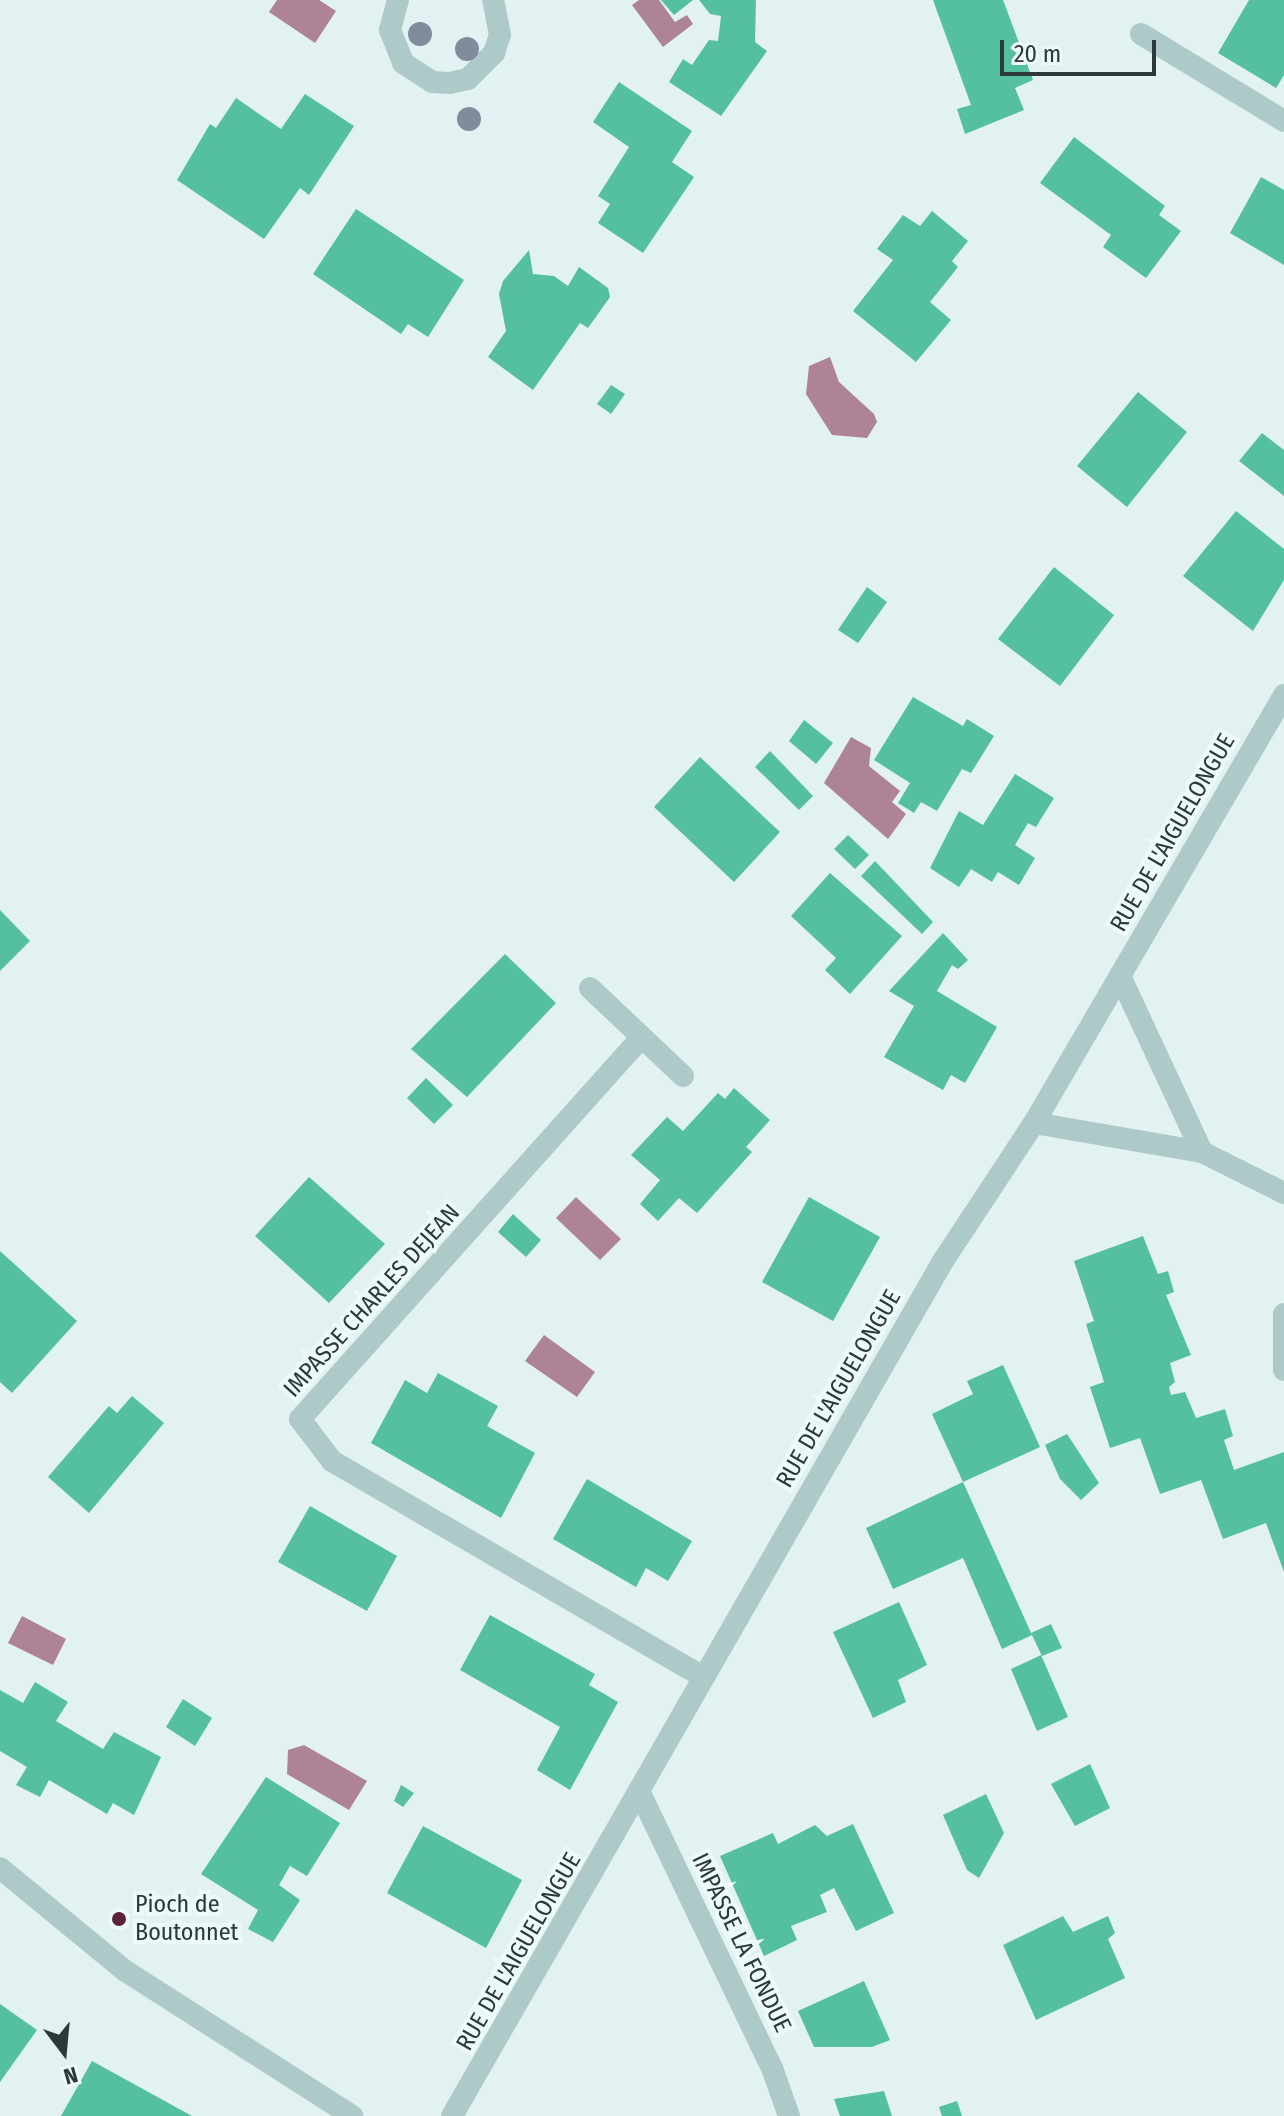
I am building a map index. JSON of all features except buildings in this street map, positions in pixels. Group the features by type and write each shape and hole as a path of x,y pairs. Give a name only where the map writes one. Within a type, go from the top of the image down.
{"street":[{"path":"398,0 390,30 403,63 432,82 450,83 468,79 494,53 500,26 493,0"},
{"path":"1141,34 1284,121"},
{"name":"RUE DE L'AIGUELONGUE","path":"452,2116 641,1795 701,1676 943,1261 1034,1123 1284,695"},
{"path":"1120,976 1202,1152"},
{"path":"590,988 640,1039 683,1076"},
{"name":"IMPASSE CHARLES DEJEAN","path":"640,1039 300,1419 332,1461 701,1676"},
{"path":"1034,1123 1202,1152 1284,1193"},
{"path":"1284,1314 1284,1370"},
{"name":"IMPASSE LA FONDUE","path":"641,1795 772,2068 789,2116"},
{"path":"0,1868 124,1970 352,2116"}],"shaded area":[{"path":"277,0 319,0 336,11 315,43 269,12"},
{"path":"639,0 659,0 675,22 687,15 693,24 663,47 632,5"},
{"path":"830,357 839,382 874,414 877,422 867,438 832,435 806,394 809,366"},
{"path":"851,737 871,748 869,766 900,791 892,802 906,814 888,839 824,783"},
{"path":"576,1197 621,1239 600,1260 556,1218"},
{"path":"544,1335 595,1372 577,1397 525,1361"},
{"path":"22,1616 66,1639 53,1665 8,1643"},
{"path":"304,1745 367,1781 349,1810 287,1774 288,1750"}],"place":[{"name":"Pioch de Boutonnet","path":"119,1919"}]}
